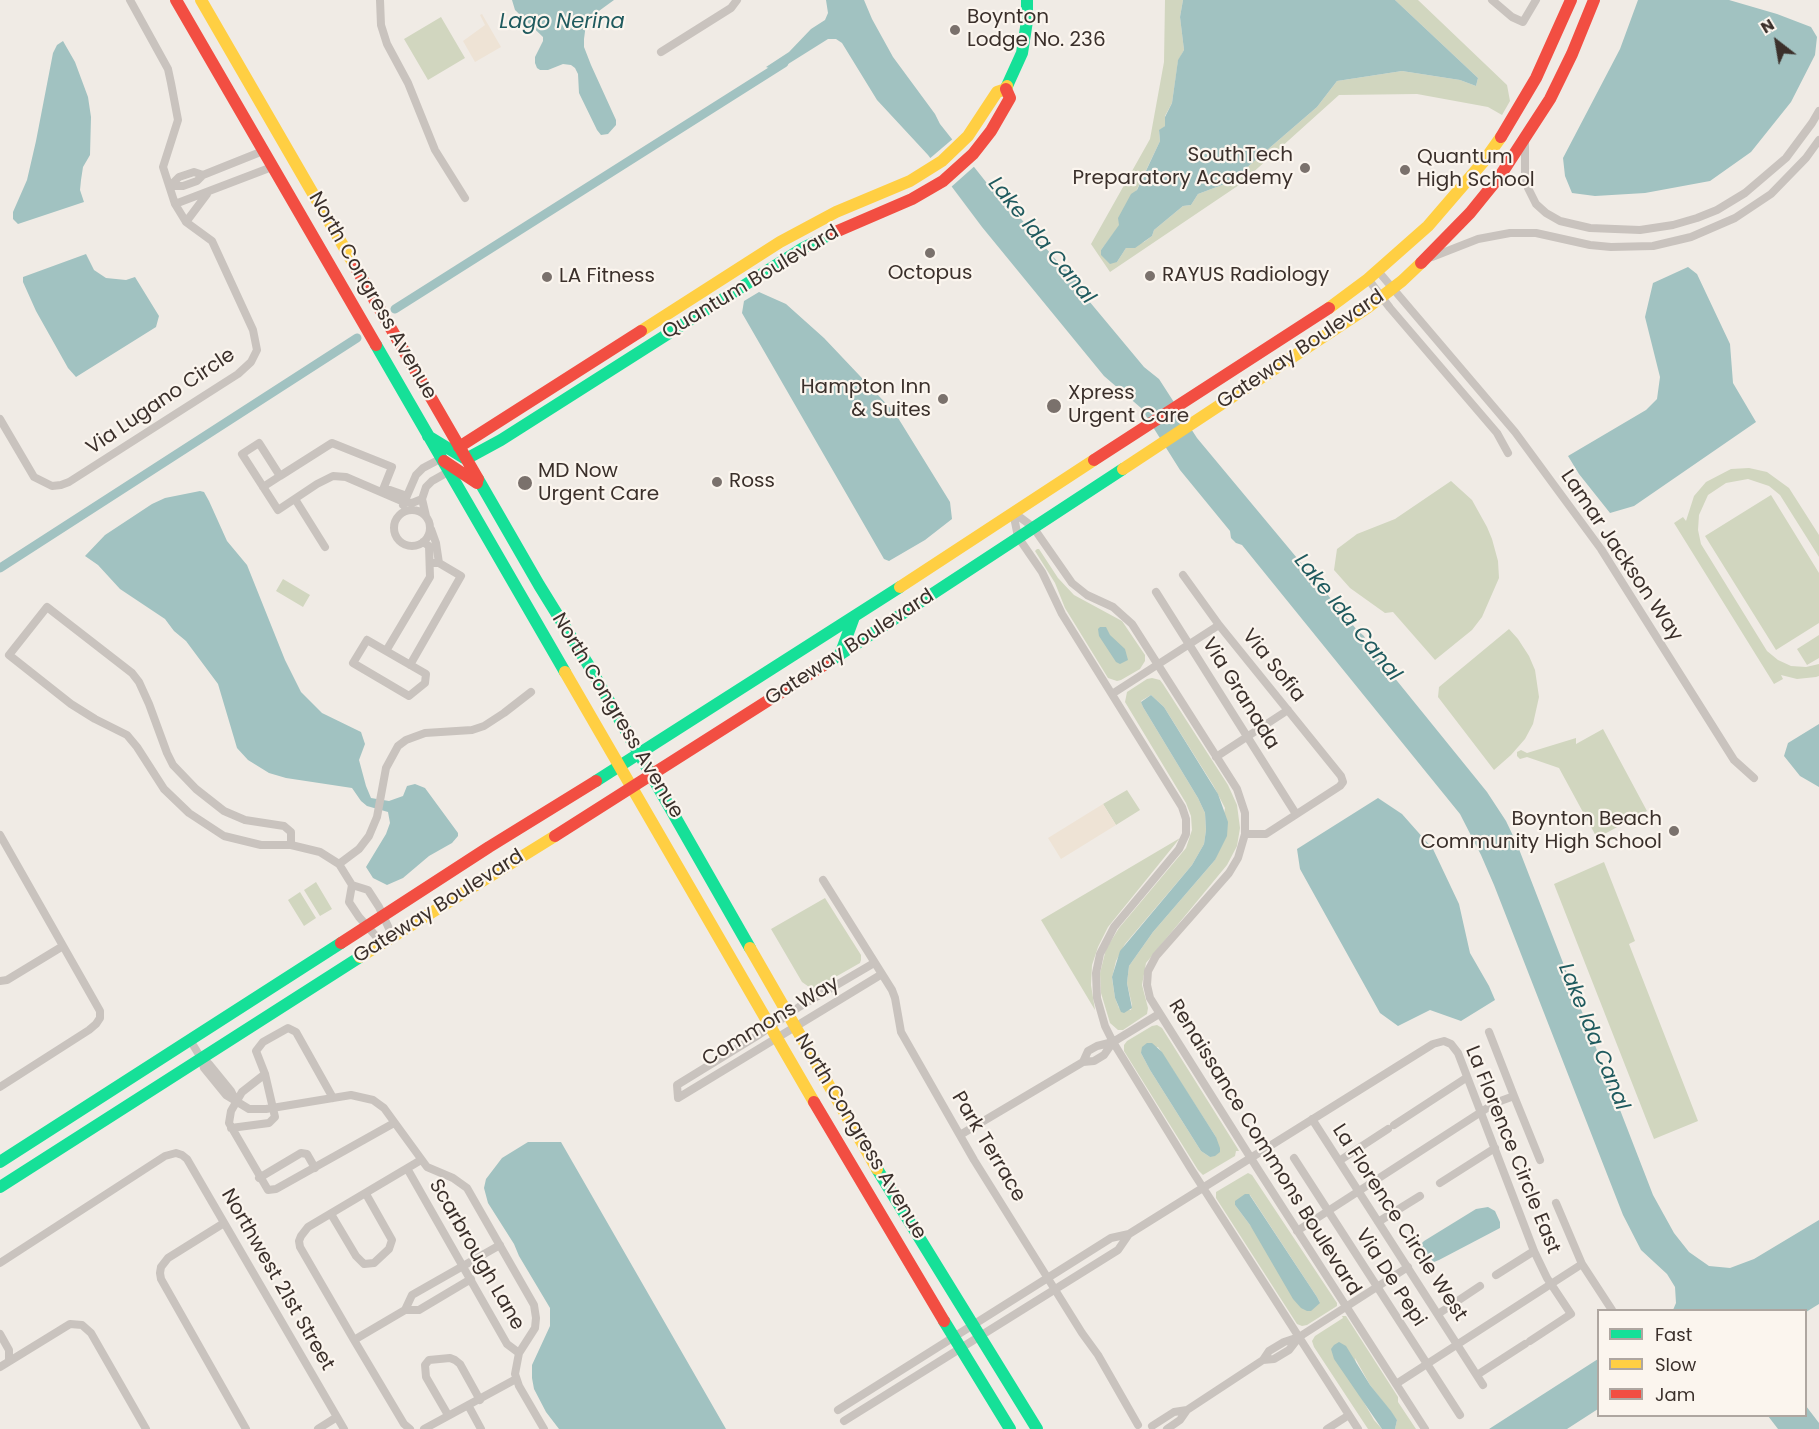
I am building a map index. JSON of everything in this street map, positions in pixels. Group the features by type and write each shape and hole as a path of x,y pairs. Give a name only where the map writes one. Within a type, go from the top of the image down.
{"main road":[{"name":"North Congress Avenue","path":"176,0 773,1033 960,1350 1010,1429"},
{"name":"North Congress Avenue","path":"201,0 481,485 640,754 868,1154 982,1336 1037,1429"},
{"name":"Quantum Boulevard","path":"459,447 780,242 829,215 894,189 942,161 968,136 997,92 1006,89 1022,53 1027,21 1027,0"},
{"name":"Gateway Boulevard","path":"0,1162 854,617 1322,313 1373,275 1433,220 1484,161 1505,131 1536,78 1570,0"},
{"name":"Gateway Boulevard","path":"0,1187 840,655 1382,297 1426,259 1480,201 1525,139 1566,68 1594,0"},
{"name":"Quantum Boulevard","path":"466,459 501,440 802,248 860,220 912,199 936,185 964,163 978,148 1010,98 1006,89"},
{"path":"247,124 279,135"},
{"path":"263,151 294,161"},
{"path":"427,435 466,459"},
{"path":"440,459 481,485"},
{"path":"840,655 854,617"}],"street":[{"name":"Via Lugano Circle","path":"0,419 34,477 52,486 61,485 101,462 246,367 258,350 253,330 212,242 186,222 175,204 163,167 178,120 168,69 130,0"},
{"path":"380,0 381,25 387,44 408,82 435,150 465,198"},
{"path":"661,52 731,8 737,0"},
{"path":"1492,0 1512,17 1523,22 1536,0"},
{"path":"1525,139 1525,175 1528,188 1536,204 1545,213 1560,220 1590,228 1640,230 1697,218 1744,194 1786,158 1819,111"},
{"path":"1426,259 1478,239 1510,233 1536,233 1590,245 1611,247 1653,246 1691,237 1735,218 1771,194 1806,159 1819,141"},
{"path":"170,186 176,179 194,172 203,175 263,151"},
{"path":"186,222 208,190 272,167"},
{"path":"175,204 207,193"},
{"path":"1373,275 1382,297 1497,433 1508,453"},
{"name":"Lamar Jackson Way","path":"1373,275 1393,288 1515,432 1601,549 1737,764 1754,778"},
{"path":"1455,385 1466,375"},
{"path":"280,476 259,443 242,454 278,510 333,476 346,477 382,492 390,490 412,503 422,499"},
{"path":"264,487 332,443 392,467 382,492"},
{"path":"430,527 427,538 412,546 398,538 394,527 419,472 440,459"},
{"path":"386,651 430,577 435,563 436,543 422,499 428,484 448,472"},
{"path":"295,499 325,548"},
{"path":"398,518 403,513 412,510 426,517"},
{"path":"1013,512 1018,537 1041,572 1062,614 1182,807 1187,827 1184,841 1179,849 1114,927 1100,954 1095,973 1097,998 1106,1026 1113,1042 1358,1429"},
{"name":"Renaissance Commons Boulevard","path":"1013,512 1033,527 1072,583 1087,595 1113,607 1132,624 1237,789 1245,813 1245,834 1238,858 1229,873 1152,963 1148,970 1147,985 1150,998 1297,1231 1349,1305 1425,1429"},
{"path":"410,665 461,576 435,563 429,546 423,542"},
{"name":"Via Sofia","path":"1183,575 1219,625 1341,776 1343,782 1340,786 1296,814"},
{"name":"Via Granada","path":"1156,592 1296,814"},
{"path":"291,845 291,832 284,826 244,820 224,811 196,789 173,765 166,753 149,704 139,682 132,673 47,607 9,655 71,704 127,735 164,789 189,813 224,836 261,845 291,845 320,852 339,864 352,885 368,890 383,916 387,940"},
{"path":"1112,694 1219,625"},
{"path":"367,640 410,665 426,674 425,683 409,696 353,663 367,640"},
{"path":"339,864 359,849 376,824 386,768 398,746 406,740 433,731 472,730 484,726 531,692"},
{"path":"1216,757 1288,710"},
{"path":"1245,834 1266,834 1296,814"},
{"path":"0,835 97,1004 100,1018 89,1030 0,1087"},
{"name":"Park Terrace","path":"824,880 896,998 901,1032 998,1200 1098,1354 1136,1427 1145,1423 1154,1427"},
{"path":"352,885 349,902 367,926 387,940"},
{"path":"1,981 7,980 63,946"},
{"name":"Commons Way","path":"874,963 787,1015 773,1033 678,1098 677,1085 773,1033 794,1026 882,974"},
{"path":"960,1135 1083,1062 1088,1051 1113,1042 1159,1014"},
{"path":"231,1128 269,1123 275,1117 266,1074 256,1051 258,1046 284,1029 291,1028 296,1032 333,1098"},
{"path":"1489,1032 1539,1160"},
{"path":"190,1040 201,1058 210,1064 231,1091 236,1102 249,1109 273,1108 351,1095 367,1097 384,1108 430,1170 453,1178 467,1188 535,1310 535,1328 519,1353 515,1367 516,1379 544,1429"},
{"name":"La Florence Circle East","path":"1312,1119 1433,1044 1444,1041 1451,1044 1458,1053 1534,1251 1571,1314 1477,1375"},
{"path":"266,1074 242,1092 229,1116 231,1128 259,1178 265,1188 272,1191 394,1123"},
{"path":"1339,1161 1466,1078"},
{"path":"1297,1231 1480,1112 1514,1096"},
{"path":"838,1410 1048,1278 1112,1239 1129,1234 1312,1119"},
{"name":"La Florence Circle West","path":"1312,1119 1483,1385"},
{"path":"1440,1183 1495,1148"},
{"name":"Northwest 21st Street","path":"0,1263 165,1156 176,1153 187,1159 344,1429"},
{"path":"259,1178 301,1153 307,1154 315,1168"},
{"name":"Via De Pepi","path":"1294,1158 1460,1415"},
{"path":"410,1429 404,1424 300,1247 304,1230 408,1170 421,1160"},
{"name":"Scarbrough Lane","path":"408,1170 507,1344 519,1353"},
{"path":"331,1214 356,1256 364,1264 374,1263 389,1249 392,1240 366,1194"},
{"path":"1378,1222 1420,1196"},
{"path":"1556,1203 1581,1264 1611,1309"},
{"path":"225,1223 164,1262 161,1267 161,1279 246,1429"},
{"path":"844,1422 1118,1250 1129,1234"},
{"path":"405,1310 412,1295 500,1245"},
{"path":"1497,1275 1534,1251"},
{"path":"1396,1384 1581,1264"},
{"path":"1154,1427 1174,1412 1186,1410 1263,1360 1269,1351 1284,1342 1299,1337 1408,1267"},
{"path":"354,1340 405,1310 419,1310 471,1279"},
{"path":"1438,1314 1480,1287"},
{"path":"0,1367 70,1324 82,1325 91,1333 146,1429"},
{"path":"0,1334 9,1350 9,1361"},
{"path":"0,1354 9,1361"},
{"path":"448,1415 426,1377 425,1365 429,1360 450,1358 455,1360 480,1400"},
{"path":"902,1370 909,1382"},
{"path":"424,1429 516,1379"},
{"path":"468,1405 481,1429"},
{"path":"1167,1429 1180,1420 1186,1410"},
{"path":"1327,1429 1349,1415"},
{"path":"318,1429 337,1417"}],"green space":[{"path":"1165,0 1183,0 1180,17 1184,50 1178,61 1172,103 1165,116 1165,126 1159,131 1160,141 1120,225 1101,250 1117,262 1126,248 1144,242 1152,236 1154,230 1183,206 1191,205 1198,194 1230,182 1317,107 1337,81 1402,71 1460,80 1476,86 1478,78 1395,0 1418,0 1507,85 1510,101 1502,115 1488,107 1417,94 1339,95 1239,185 1110,272 1091,244 1150,139 1164,62"},
{"path":"441,17 465,58 428,80 404,39"},
{"path":"1749,468 1767,472 1789,488 1819,535 1819,557 1780,495 1769,486 1748,479 1726,483 1708,495 1699,515 1698,530 1701,544 1767,651 1778,660 1791,666 1806,667 1819,664 1819,676 1816,677 1797,679 1781,675 1783,679 1774,684 1674,523 1683,517 1686,521 1694,496 1706,482 1731,469"},
{"path":"1451,481 1472,500 1487,527 1498,561 1499,578 1482,617 1472,630 1435,660 1393,612 1385,613 1350,588 1334,570 1337,549 1357,534 1395,519"},
{"path":"1771,495 1819,573 1819,623 1776,650 1705,536"},
{"path":"1037,549 1058,578 1074,595 1122,621 1145,655 1145,661 1140,669 1121,680 1108,678 1065,608 1055,583 1035,551"},
{"path":"283,579 310,595 303,607 276,591"},
{"path":"1509,629 1529,656 1535,670 1539,697 1533,724 1525,739 1494,770 1438,697 1439,687"},
{"path":"1819,635 1819,658 1807,665 1797,649"},
{"path":"1147,679 1160,680 1228,785 1237,805 1240,828 1237,846 1227,865 1146,963 1142,985 1148,1008 1147,1014 1123,1030 1118,1030 1110,1023 1101,993 1100,973 1106,949 1119,928 1186,848 1192,830 1191,816 1186,803 1125,702 1127,692","holes":["1151,695 1164,707 1225,808 1215,860 1153,932 1129,966 1127,983 1131,1010 1119,1008 1115,998 1112,978 1116,961 1125,944 1192,865 1204,844 1206,830 1205,813 1198,798 1141,701"]},
{"path":"1603,729 1647,811 1597,838 1559,768 1527,757 1520,759 1517,752 1521,750 1527,753 1576,738 1576,744"},
{"path":"1127,790 1140,810 1116,825 1103,804"},
{"path":"1180,838 1108,927 1098,947 1092,965 1091,985 1095,1010 1041,920"},
{"path":"1604,862 1635,941 1629,944 1698,1121 1654,1139 1554,884"},
{"path":"316,882 332,909 320,916 304,890"},
{"path":"300,892 316,918 304,926 288,900"},
{"path":"825,898 861,955 861,960 860,963 812,989 802,982 771,929"},
{"path":"1157,1025 1162,1028 1239,1151 1236,1151 1235,1156 1203,1175 1124,1051 1127,1041","holes":["1158,1047 1216,1137 1210,1157 1201,1151 1141,1053"]},
{"path":"1248,1173 1252,1175 1337,1306 1307,1325 1297,1324 1216,1198 1216,1192","holes":["1250,1195 1320,1303 1235,1205"]},
{"path":"1342,1316 1346,1316 1416,1429 1395,1429 1397,1420 1370,1385 1355,1358 1362,1399 1382,1429 1368,1429 1314,1347 1312,1341 1315,1336 1343,1318"}],"shaded area":[{"path":"482,14 501,47 475,62 463,41 485,25 480,15"},
{"path":"1103,804 1116,825 1061,859 1048,838"}],"water":[{"name":"Lago Nerina","path":"512,0 614,0 592,16 586,24 584,39 584,47 591,65 616,120 616,125 608,134 601,135 597,130 579,93 578,74 575,68 563,64 548,70 537,68 535,57 543,37 515,10"},
{"name":"Lake Ida Canal","path":"826,0 864,0 893,57 940,124 986,182 1005,200 1062,267 1077,277 1079,289 1144,367 1159,379 1197,438 1364,636 1368,645 1487,792 1506,821 1517,844 1653,1195 1674,1233 1689,1252 1709,1266 1730,1268 1754,1259 1819,1220 1819,1304 1807,1311 1807,1309 1673,1309 1676,1303 1675,1287 1667,1274 1641,1250 1623,1215 1494,885 1460,814 1242,545 1231,538 1230,531 1180,470 1141,408 1104,376 982,227 928,155 877,100 842,43 836,39 828,39 777,71 766,67 789,52 811,29 825,20 828,13"},
{"path":"1183,0 1395,0 1478,78 1476,86 1460,80 1402,71 1337,81 1317,107 1230,182 1198,194 1191,205 1183,206 1154,230 1152,236 1135,248 1126,248 1117,262 1110,264 1101,255 1101,250 1119,225 1118,218 1131,194 1137,190 1160,141 1159,130 1165,126 1165,117 1172,103 1178,60 1184,50 1180,17"},
{"path":"1638,0 1729,0 1777,14 1811,27 1817,37 1815,55 1791,102 1751,152 1710,181 1645,193 1595,196 1572,193 1565,176 1563,158 1620,49"},
{"path":"63,41 75,62 88,97 91,117 90,155 83,167 80,190 84,202 18,224 13,219 13,212 27,180 53,53 57,45"},
{"path":"86,254 94,270 106,278 126,280 135,277 159,316 156,327 76,377 68,368 36,311 23,277"},
{"path":"1688,267 1697,274 1730,344 1733,383 1756,422 1634,506 1610,513 1579,474 1568,456 1646,410 1657,399 1660,377 1645,317 1653,283"},
{"path":"759,292 786,304 824,338 895,413 950,502 952,519 925,540 889,561 884,559 742,313 744,301"},
{"path":"204,492 209,501 227,541 247,565 285,660 301,692 322,713 361,732 365,744 359,760 371,798 389,801 403,796 407,786 415,784 425,788 458,833 452,843 429,856 403,878 387,885 373,878 366,867 386,834 390,823 388,812 367,806 352,788 286,778 269,773 248,760 237,748 218,684 186,641 165,619 120,589 98,565 85,556 105,535 152,504 165,498"},
{"path":"1100,627 1106,627 1110,635 1125,649 1128,660 1120,664 1116,662 1099,636"},
{"path":"1151,695 1164,707 1218,794 1228,822 1227,836 1215,860 1153,932 1129,966 1127,983 1132,1008 1124,1013 1121,1012 1115,998 1112,977 1120,951 1192,865 1204,844 1206,830 1205,813 1198,798 1143,707 1141,702"},
{"path":"1819,724 1819,787 1800,776 1784,756 1788,743"},
{"path":"1378,798 1402,814 1433,849 1459,904 1470,953 1495,1000 1461,1021 1430,1010 1398,1026 1380,1013 1300,869 1297,849"},
{"path":"1147,1043 1152,1043 1162,1052 1216,1137 1220,1152 1215,1156 1210,1157 1201,1151 1150,1070 1141,1053 1142,1047"},
{"path":"528,1142 561,1142 726,1429 559,1429 546,1412 534,1389 532,1365 550,1326 550,1308 488,1203 484,1188 486,1179 502,1158"},
{"path":"1249,1194 1317,1297 1320,1303 1311,1311 1301,1308 1293,1299 1250,1225 1235,1205 1235,1201"},
{"path":"1488,1207 1495,1211 1500,1228 1434,1262 1426,1255 1420,1245 1424,1241 1476,1209"},
{"path":"1339,1342 1346,1346 1370,1385 1397,1420 1395,1429 1382,1429 1334,1359 1331,1349"},
{"path":"1597,1360 1597,1410 1567,1429 1489,1429"},
{"path":"1807,1407 1819,1423 1819,1429 1778,1429 1769,1417 1807,1417"}],"pier":[{"path":"955,137 977,164 950,188 928,160"}],"waterway":[{"path":"395,309 784,63"},
{"path":"0,568 357,338"}],"traffic: fast":[{"path":"1007,86 1022,53 1027,21 1027,0"},
{"path":"466,459 501,440 803,248 833,233"},
{"path":"376,345 565,672"},
{"path":"428,436 464,458"},
{"path":"824,665 1123,469"},
{"path":"478,479 589,666 750,948"},
{"path":"596,781 900,587"},
{"path":"840,655 854,617"},
{"path":"0,1162 341,943"},
{"path":"0,1187 360,957"},
{"path":"877,1169 1037,1429"},
{"path":"944,1321 1010,1429"}],"traffic: slow":[{"path":"201,0 356,268"},
{"path":"641,331 780,242 836,212 910,181 942,161 968,136 997,92 1006,89 1007,86"},
{"path":"1329,308 1368,279 1428,226 1484,161 1501,137"},
{"path":"1123,469 1367,308 1421,263"},
{"path":"900,587 1094,460"},
{"path":"565,672 814,1102"},
{"path":"360,957 555,836"},
{"path":"750,948 877,1169"}],"traffic: jam":[{"path":"176,0 376,345"},
{"path":"1501,137 1536,78 1571,0"},
{"path":"1421,263 1470,213 1500,176 1550,99 1572,54 1594,0"},
{"path":"833,233 912,199 943,181 973,154 991,131 1010,98 1006,89"},
{"path":"356,268 478,479"},
{"path":"1094,460 1329,308"},
{"path":"459,447 641,331"},
{"path":"444,461 477,483"},
{"path":"555,836 824,665"},
{"path":"341,943 596,781"},
{"path":"814,1102 944,1321"}],"place":[{"name":"Boynton Lodge No. 236","path":"955,30"},
{"name":"SouthTech Preparatory Academy","path":"1305,168"},
{"name":"Quantum High School","path":"1405,170"},
{"name":"Octopus","path":"930,253"},
{"name":"RAYUS Radiology","path":"1150,276"},
{"name":"LA Fitness","path":"547,277"},
{"name":"Hampton Inn & Suites","path":"943,399"},
{"name":"Xpress Urgent Care","path":"1054,406"},
{"name":"Ross","path":"717,482"},
{"name":"MD Now Urgent Care","path":"525,483"},
{"name":"Boynton Beach Community High School","path":"1674,831"}]}
